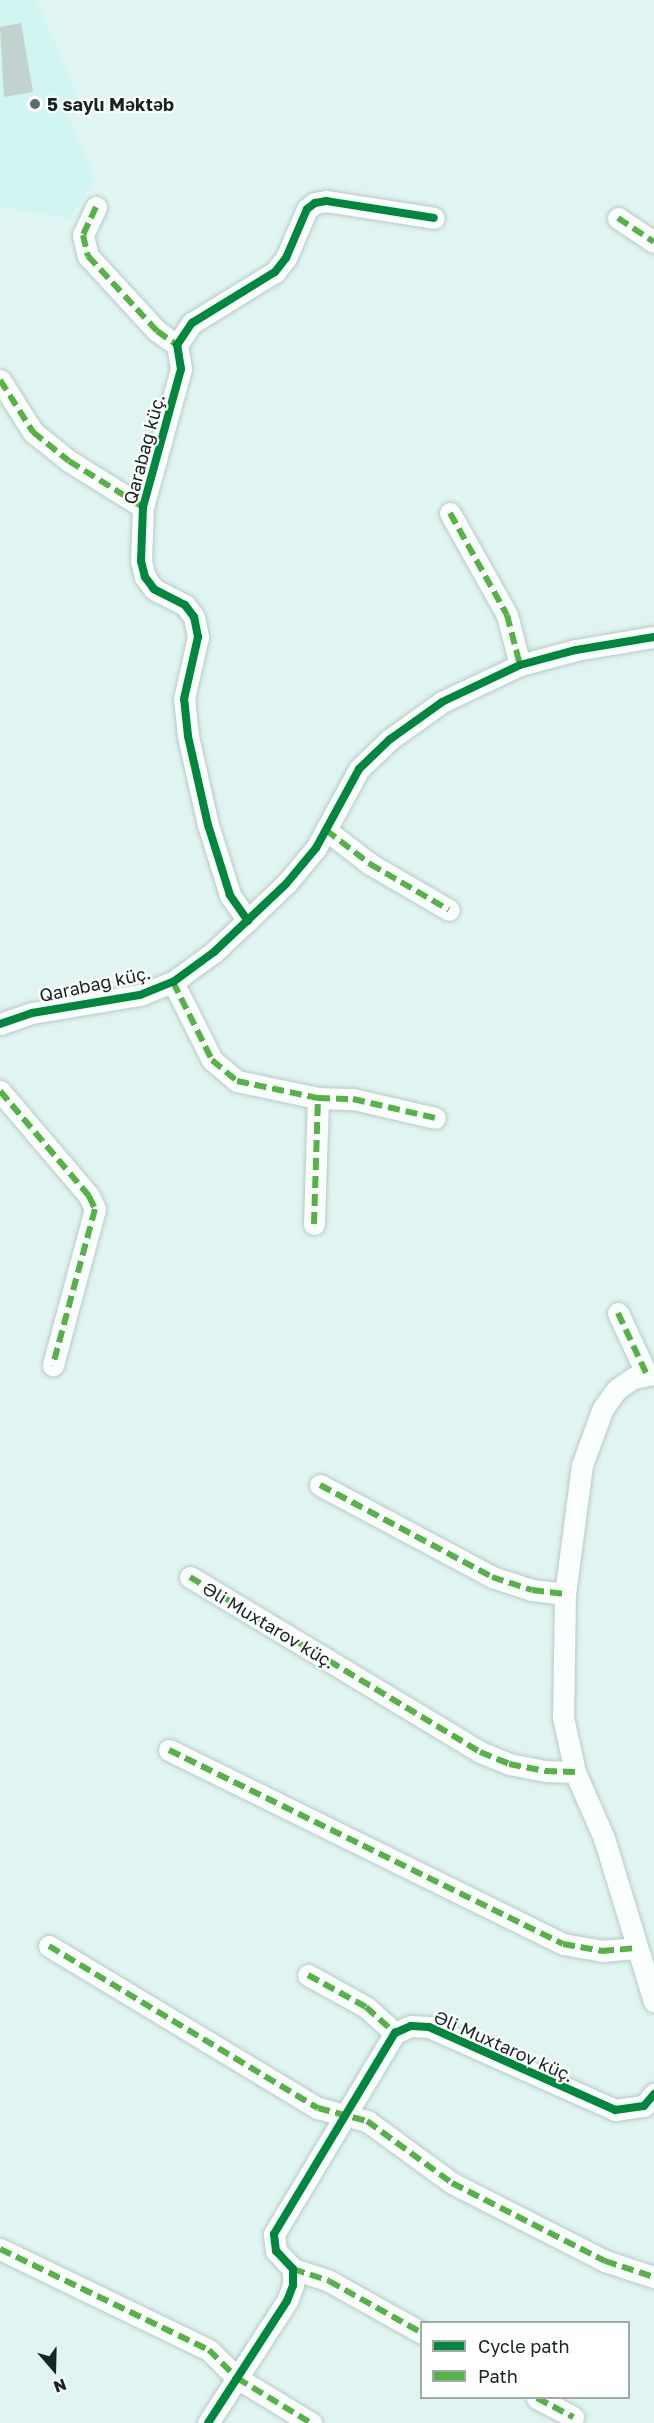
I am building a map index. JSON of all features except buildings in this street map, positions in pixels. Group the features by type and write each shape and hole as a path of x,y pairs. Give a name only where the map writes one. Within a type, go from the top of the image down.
{"street":[{"path":"96,207 83,235 88,256 157,331 177,345 192,323 275,272 286,258 307,209 315,202 326,201 434,218"},
{"path":"618,218 654,242"},
{"name":"Qarabağ küç.","path":"177,345 181,369 143,507 141,561 144,577 154,589 185,605 194,617 198,637 184,699 188,736 208,825 230,895 248,921"},
{"path":"0,380 33,432 69,461 143,507"},
{"path":"450,513 507,615 520,665"},
{"name":"Qarabağ küç.","path":"0,1024 32,1012 140,995 173,982 248,921 286,884 326,830 359,770 388,740 442,702 520,665 576,650 654,637"},
{"path":"326,830 370,864 449,910"},
{"path":"173,982 212,1060 237,1081 318,1098 353,1099 435,1118"},
{"path":"0,1091 89,1196 95,1209 53,1365"},
{"path":"314,1224 318,1098"},
{"path":"618,1313 650,1374 617,1389 603,1408 582,1465 565,1594 563,1717 575,1772 604,1838 635,1947 654,2002"},
{"path":"320,1485 492,1577 532,1590 565,1594"},
{"name":"Əli Muxtarov küç.","path":"190,1577 480,1752 518,1766 575,1772"},
{"path":"169,1750 563,1944 602,1951 635,1947"},
{"path":"49,1946 318,2108 367,2121 452,2183 605,2261 654,2277"},
{"path":"308,1975 366,2007 395,2033 274,2235 276,2251 293,2269 328,2281 420,2332"},
{"name":"Əli Muxtarov küç.","path":"395,2033 411,2026 429,2027 615,2110 644,2106 654,2094"},
{"path":"0,2249 209,2350 237,2378 311,2423"},
{"path":"208,2423 287,2301 294,2285 293,2269"},
{"path":"541,2399 573,2417"}],"shaded area":[{"name":"5 saylı Məktəb","path":"0,0 37,0 77,95 66,113 96,178 70,219 0,207"}],"marked path":[{"path":"96,207 83,235 88,256 157,331 177,345"},
{"path":"618,218 654,242"},
{"path":"0,380 33,432 69,461 143,507"},
{"path":"450,513 507,615 520,665"},
{"path":"326,830 370,864 449,910"},
{"path":"173,982 212,1060 237,1081 318,1098 353,1099 435,1118"},
{"path":"0,1091 89,1196 95,1209 53,1365"},
{"path":"314,1224 318,1098"},
{"path":"618,1313 646,1373"},
{"path":"320,1485 492,1577 532,1590 565,1594"},
{"path":"190,1577 480,1752 509,1764 545,1771 575,1772"},
{"path":"169,1750 563,1944 602,1951 635,1948"},
{"path":"49,1946 318,2108 367,2121 452,2183 605,2261 654,2277"},
{"path":"308,1975 366,2007 395,2033"},
{"path":"0,2249 209,2350 237,2378 311,2423"},
{"path":"293,2269 329,2281 420,2332"},
{"path":"539,2399 573,2417"}],"cycle path":[{"path":"248,921 230,895 208,825 188,736 184,699 198,637 194,617 185,605 154,589 145,577 141,561 143,507 181,369 177,345 192,323 275,272 286,258 307,209 315,203 326,201 434,218"},
{"path":"0,1024 32,1013 140,995 173,982 214,952 286,884 316,848 359,769 389,740 442,702 520,665 576,650 654,637"},
{"path":"208,2423 287,2301 293,2285 293,2269 276,2251 274,2234 395,2033 411,2026 429,2027 615,2110 644,2106 654,2094"}],"place":[{"name":"5 saylı Məktəb","path":"35,104"}]}
